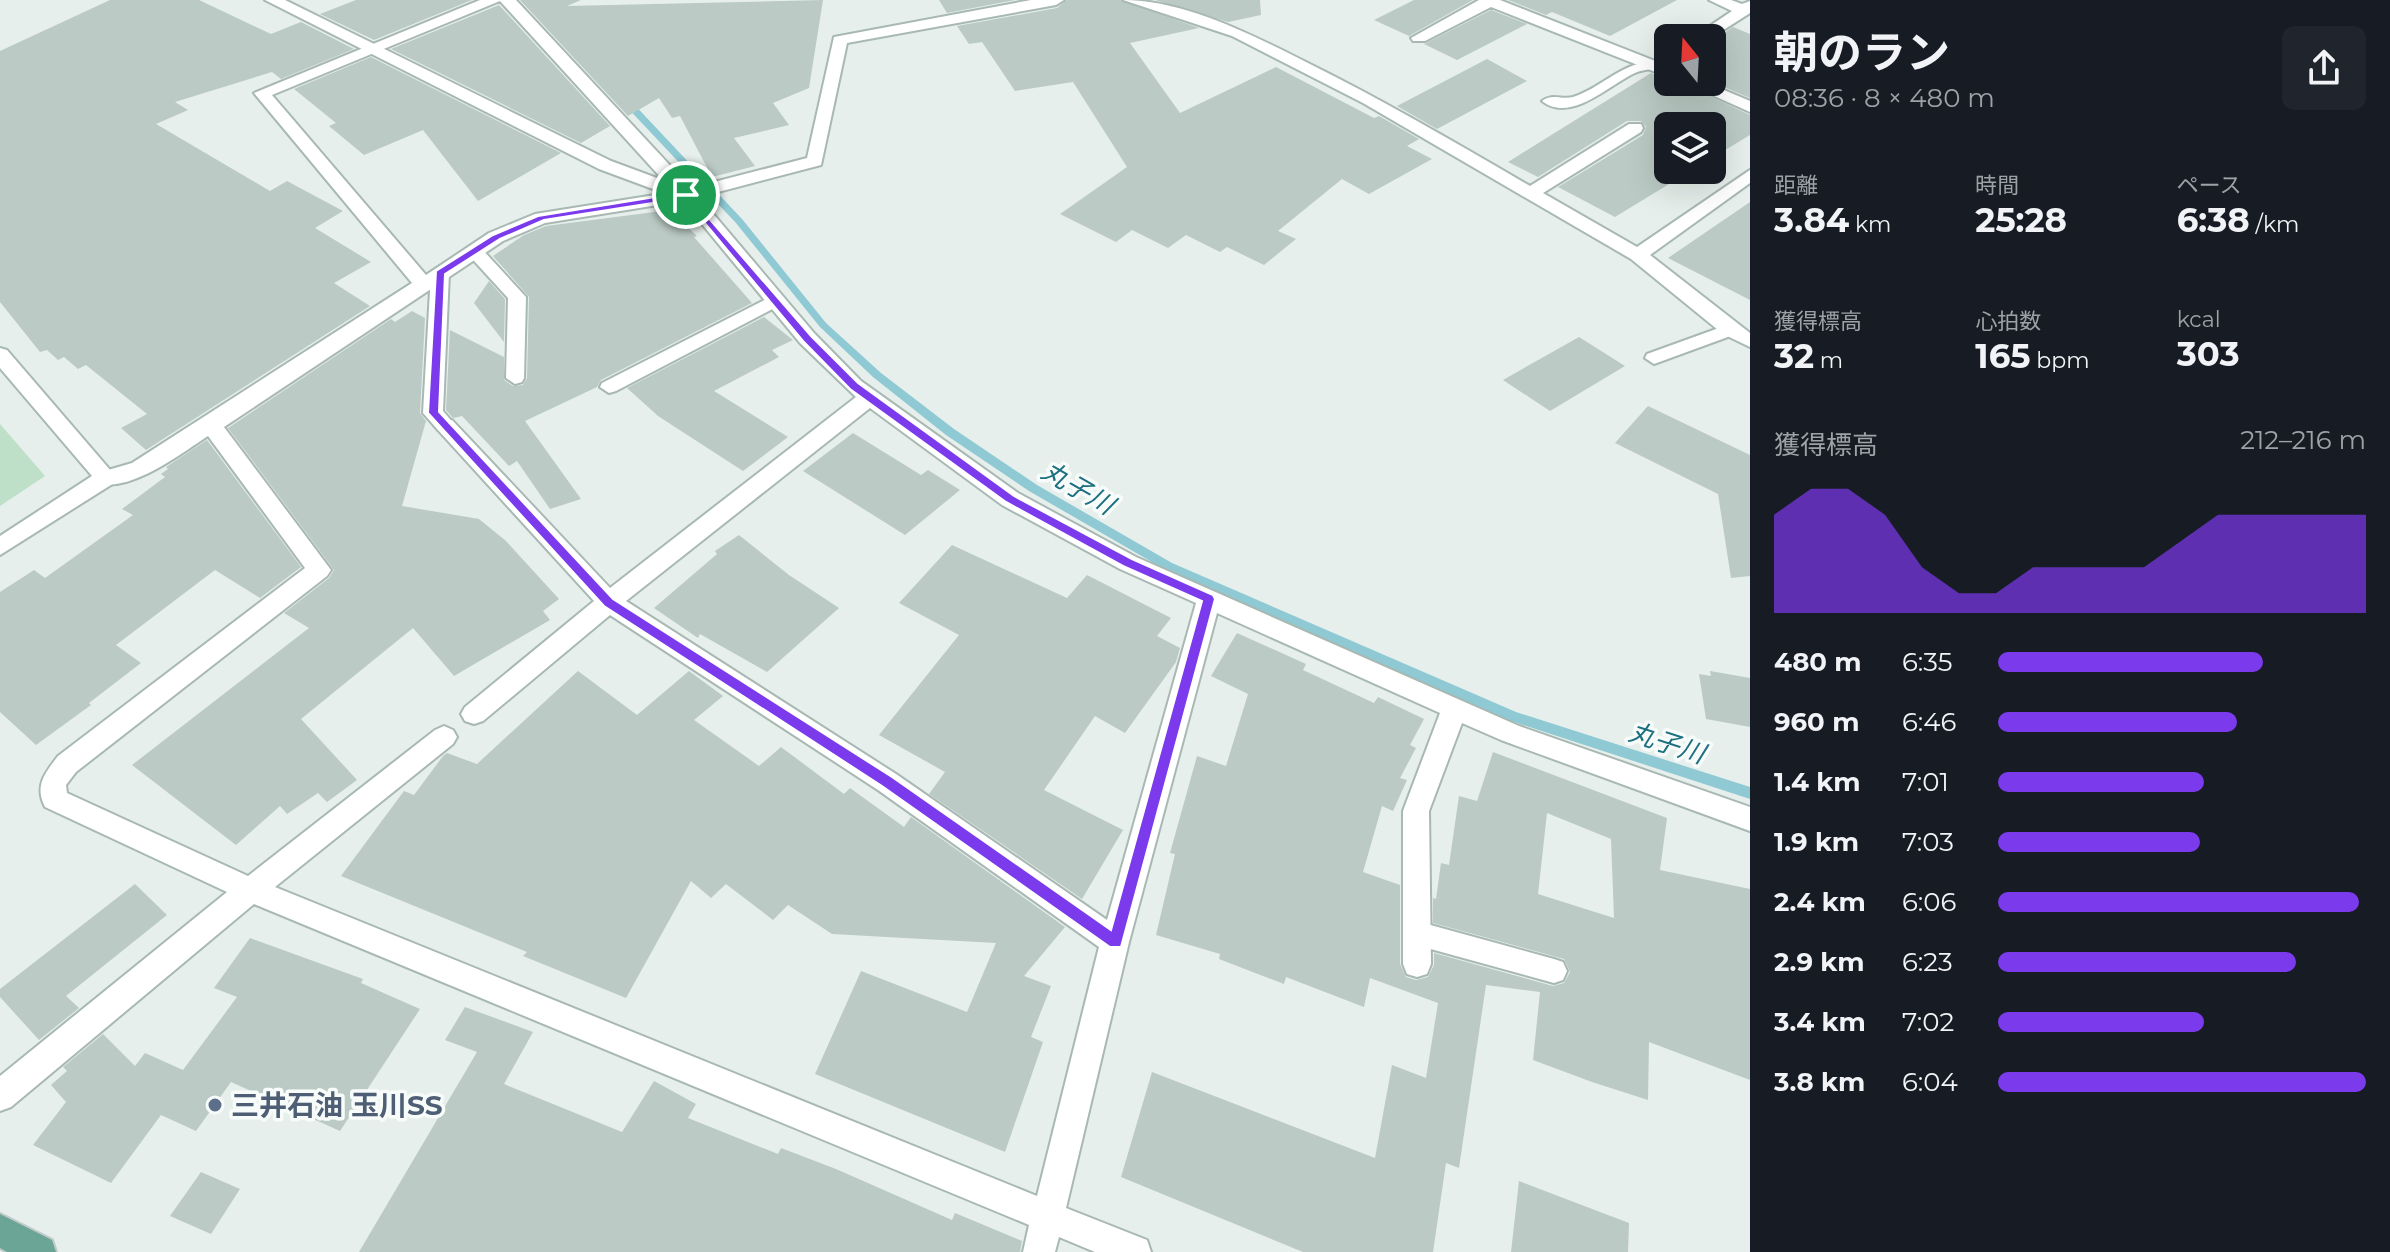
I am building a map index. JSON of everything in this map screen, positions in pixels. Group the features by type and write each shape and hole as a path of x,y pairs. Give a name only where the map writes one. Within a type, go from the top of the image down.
{"main road":[{"path":"0,1230 40,1252"}],"street":[{"path":"273,0 605,165 686,195"},
{"path":"423,284 262,93 493,0"},
{"path":"507,0 541,33 686,195 807,338 854,386 1010,499 1128,563 1454,709 1510,733 1750,819"},
{"path":"0,547 106,478 139,469 211,425 496,237 541,218 686,195 815,161 840,40 1056,0"},
{"path":"1131,0 1237,33 1369,100 1638,255 1730,330 1750,341"},
{"path":"1717,0 1747,8"},
{"path":"1419,38 1488,1 1654,67"},
{"path":"1722,24 1747,8"},
{"path":"1649,65 1654,63"},
{"path":"1724,96 1750,107"},
{"path":"1531,193 1635,128"},
{"path":"1638,255 1750,175"},
{"path":"0,355 106,478"},
{"path":"474,714 609,602 870,397"},
{"path":"211,425 319,570 67,764 53,782 54,799 251,890 1135,1252"},
{"path":"445,425 609,602 887,782 1115,942"},
{"path":"1039,1252 1115,942 1209,599"},
{"path":"1417,964 1416,811 1454,709"},
{"path":"0,1096 444,737"}],"lane":[{"path":"1550,101 1575,102 1633,68 1649,65"},
{"path":"474,251 517,297 515,378"},
{"path":"440,273 433,413 445,425"},
{"path":"609,387 776,300"},
{"path":"1654,358 1730,330"},
{"path":"1416,933 1554,971"}],"green space":[{"path":"0,424 45,476 0,506"}],"building":[{"path":"110,0 199,0 271,34 301,22 354,49 281,79 272,72 175,102 188,110 156,124 270,191 287,181 343,211 315,228 371,262 334,283 370,306 146,450 121,428 147,414 86,365 78,369 64,357 58,360 47,350 40,352 0,302 0,51"},
{"path":"356,0 472,0 374,40 320,14"},
{"path":"520,0 581,0 567,6 823,0 809,88 773,103 789,125 734,138 755,166 712,177 680,116 672,118 659,98 628,116"},
{"path":"939,0 1015,0 947,13"},
{"path":"1067,0 1120,0 1199,28 1130,43 1180,113 1276,67 1374,118 1379,116 1419,139 1407,146 1432,159 1369,194 1342,179 1278,231 1296,239 1264,265 1227,247 1220,252 1186,235 1168,248 1132,230 1116,242 1060,214 1127,167 1073,82 1015,91 982,42 969,44 957,26 1057,8"},
{"path":"1155,0 1260,0 1261,15 1228,22"},
{"path":"1414,0 1473,0 1409,36 1374,20"},
{"path":"1508,0 1677,0 1610,36 1552,12 1546,15"},
{"path":"499,5 610,126 581,143 391,49"},
{"path":"1491,10 1527,24 1457,60 1424,44"},
{"path":"1733,27 1750,34 1750,98 1726,88 1726,32"},
{"path":"371,57 561,153 478,201 423,130 364,155 329,126 336,123 294,89"},
{"path":"1487,59 1527,81 1437,129 1397,106"},
{"path":"1651,73 1654,75 1654,96 1710,96 1750,115 1750,135 1726,150 1726,112 1654,112 1654,184 1669,184 1615,217 1558,187 1643,135 1646,127 1641,121 1627,121 1538,177 1508,162"},
{"path":"1750,202 1750,300 1668,258"},
{"path":"670,210 697,236 694,237 752,303 601,380 597,387 525,421 581,499 550,509 517,461 509,466 462,416 453,418 446,410 450,330 504,357 504,380 513,386 523,385 527,378 529,297 493,256 524,235 546,226"},
{"path":"489,281 505,299 504,342 474,303"},
{"path":"412,311 425,318 420,413 426,421 402,506 479,519 506,541 559,599 543,611 550,620 454,676 413,628 301,719 357,780 327,802 318,793 287,814 280,806 236,845 132,765 309,628 284,613 329,578 334,570 228,428 391,319 395,322"},
{"path":"764,317 793,340 772,350 779,357 714,391 788,437 743,471 658,416 627,388"},
{"path":"1579,337 1625,366 1550,411 1503,380"},
{"path":"1648,406 1750,455 1750,576 1731,578 1718,494 1615,443"},
{"path":"853,433 921,475 928,470 960,490 905,535 803,471"},
{"path":"207,440 301,567 260,598 215,570 116,645 141,663 36,745 0,712 0,592 34,570 45,578 133,515 122,509 165,477 161,474 168,469 166,467"},
{"path":"739,535 789,575 839,608 767,672 700,634 698,638 654,608 717,554 715,551"},
{"path":"952,545 1067,598 1087,575 1171,618 1157,636 1180,648 1176,662 1125,733 1095,716 1044,790 1123,830 1082,899 929,794 945,772 879,735 959,635 899,603"},
{"path":"1237,633 1306,664 1303,670 1374,703 1378,697 1424,719 1410,745 1416,748 1400,778 1407,780 1393,811 1382,806 1363,872 1400,885 1400,964 1406,977 1416,980 1428,977 1434,965 1434,953 1553,986 1564,983 1570,972 1564,959 1433,923 1433,898 1436,899 1441,863 1449,865 1459,796 1477,801 1493,752 1667,818 1660,870 1750,889 1750,1080 1649,1042 1648,1100 1592,1082 1533,1060 1540,992 1486,985 1459,1168 1446,1163 1433,1252 1303,1252 1121,1177 1152,1072 1375,1158 1392,1065 1426,1078 1438,1003 1370,978 1364,1007 1286,977 1284,984 1219,959 1220,954 1156,935 1175,854 1170,853 1197,756 1226,766 1248,694 1211,676","holes":["1547,813 1611,839 1614,918 1538,894"]},
{"path":"578,671 637,715 689,671 723,696 694,720 759,766 781,747 844,794 850,788 904,827 911,817 1065,927 1024,976 1051,986 1031,1037 1043,1042 1005,1152 815,1074 861,971 967,1012 996,943 832,934 788,905 773,920 726,884 711,898 691,881 626,998 523,956 527,952 341,876 404,791 414,795 443,756 447,753 477,764"},
{"path":"1710,671 1750,678 1750,727 1706,719 1699,674 1711,676"},
{"path":"135,884 167,915 66,996 79,1008 39,1040 0,997 0,989"},
{"path":"250,938 363,979 361,983 420,1009 340,1131 231,1082 196,1131 161,1115 111,1183 33,1145 66,1102 51,1085 67,1071 63,1067 103,1034 135,1066 145,1053 183,1070 237,997 214,988"},
{"path":"465,1007 533,1032 504,1084 622,1132 654,1081 696,1104 688,1118 778,1154 781,1148 836,1169 952,1220 955,1213 1022,1241 1020,1252 359,1252 477,1052 445,1040"},
{"path":"201,1172 240,1189 211,1234 170,1216"},
{"path":"1519,1181 1629,1223 1628,1252 1511,1252"}],"waterway":[{"name":"丸子川","path":"626,101 739,221 823,325 877,375 950,432 1033,488 1168,566 1512,716 1750,793"}],"place":[{"name":"三井石油 玉川SS","path":"215,1105"}],"route":[{"path":"686,195 807,338 854,386 941,446 1010,499 1128,563 1209,599 1115,942 887,782 609,602 433,413 440,273 496,237 541,218 686,195"}]}
